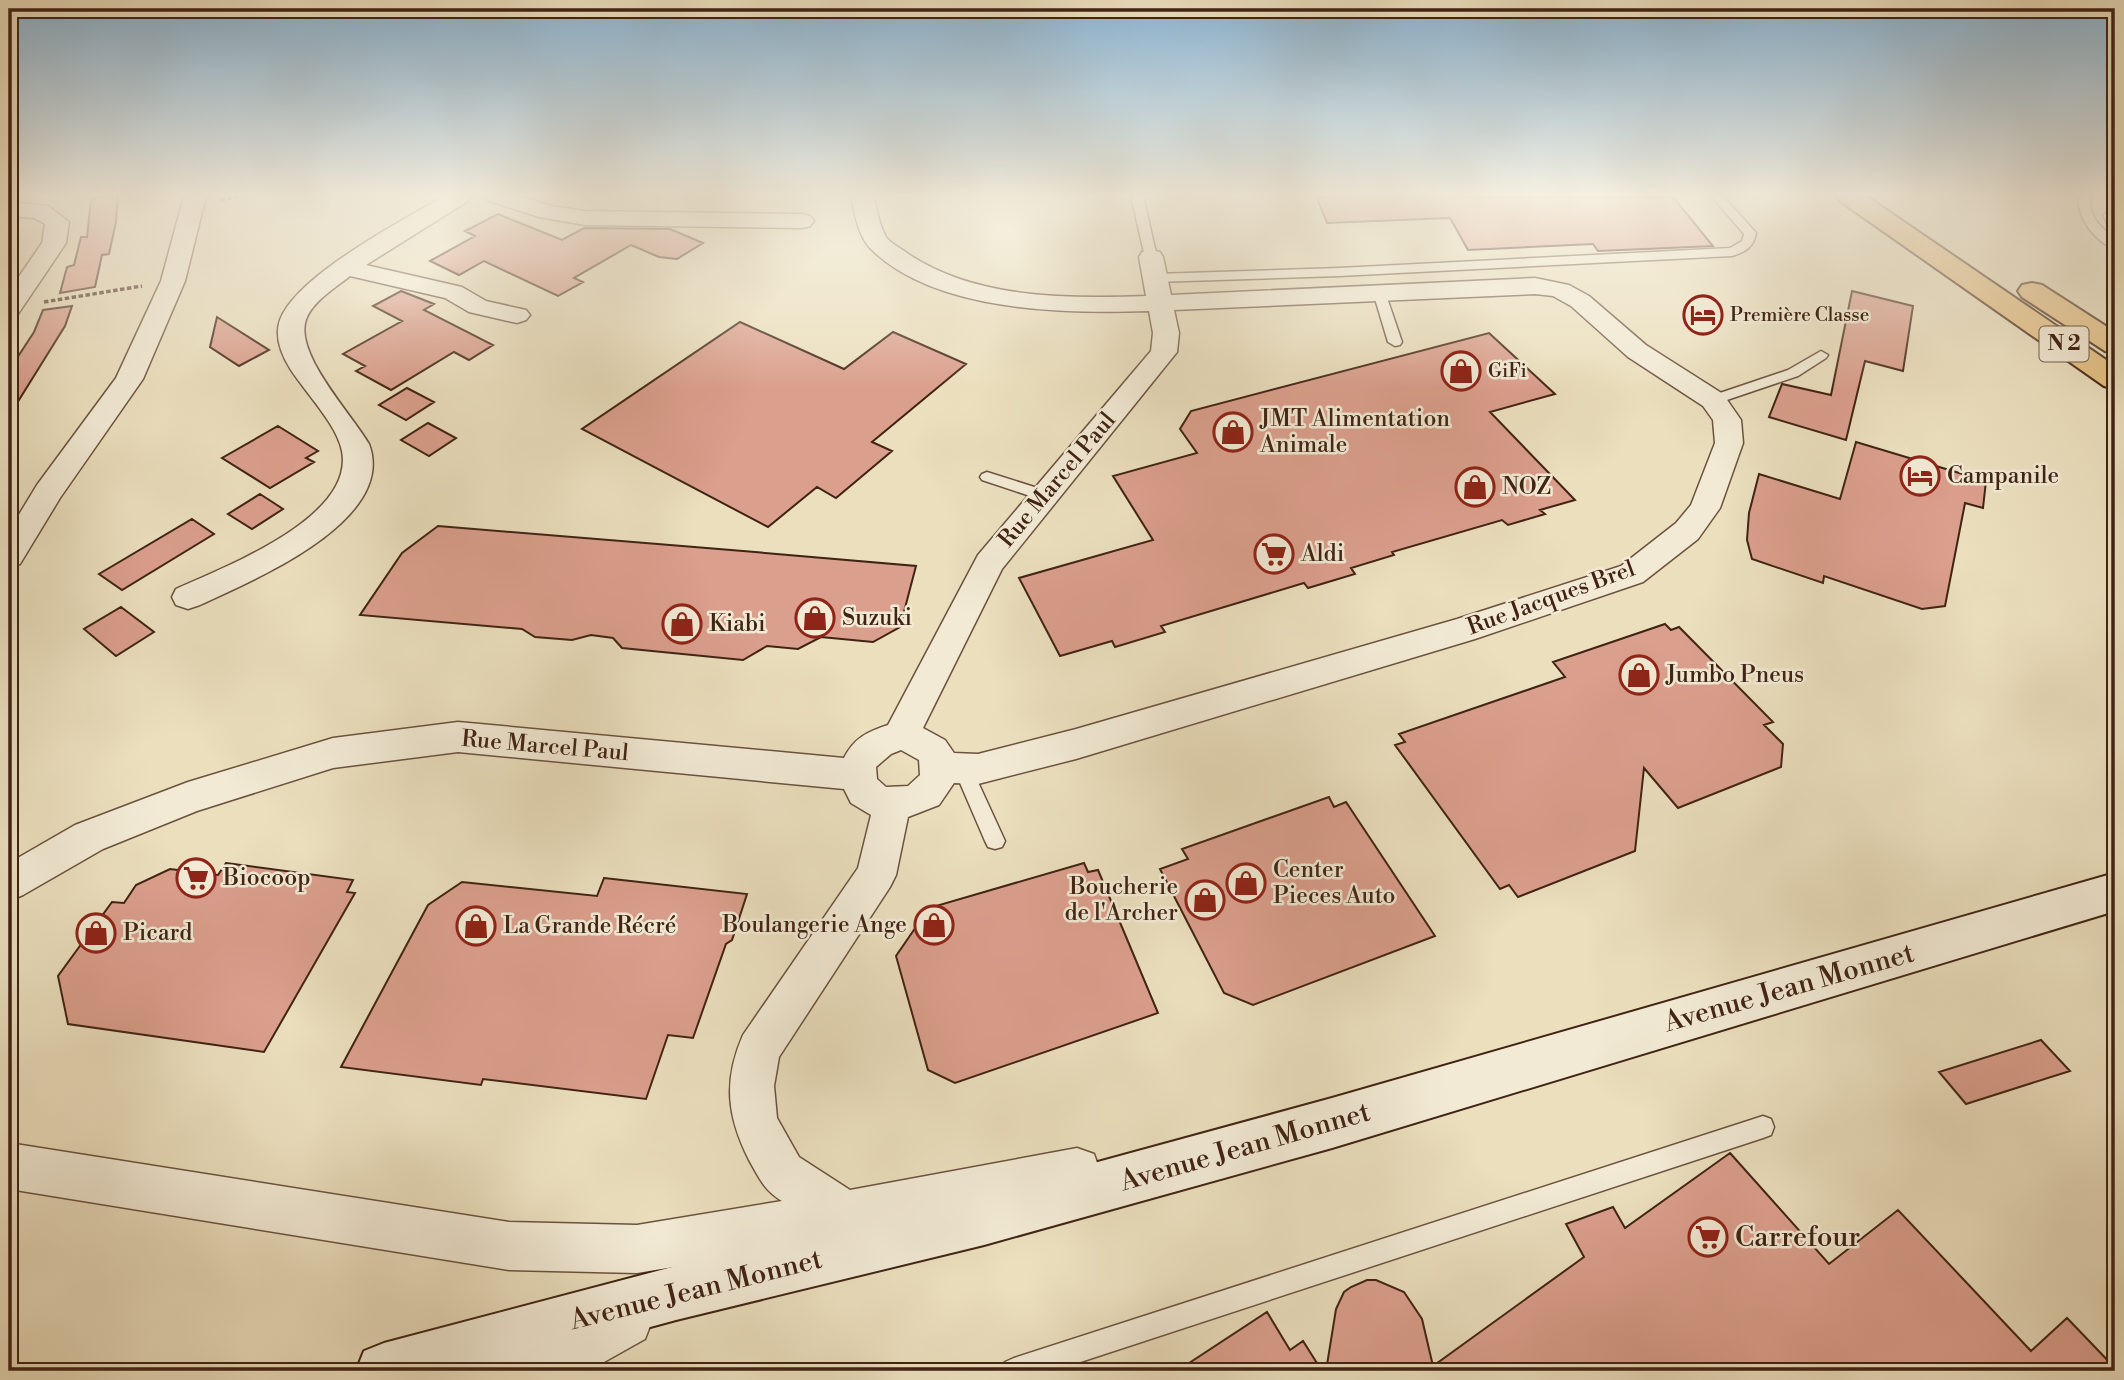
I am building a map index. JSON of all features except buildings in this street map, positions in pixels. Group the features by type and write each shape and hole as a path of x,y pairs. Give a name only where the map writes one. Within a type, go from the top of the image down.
{"highway":[{"name":"N 2","path":"1942,260 2115,380"},
{"name":"N 2","path":"1986,260 2115,345"}],"main road":[{"name":"Avenue Jean Monnet","path":"384,1371 676,1293 984,1219 1332,1124 2110,892"}],"street":[{"path":"9,309 42,260"},
{"path":"9,556 48,492 129,379 173,281 178,260"},
{"path":"188,597 271,557 321,524 331,517 356,486 360,471 357,450 299,361 291,342 294,317 304,303 357,260"},
{"path":"900,260 930,276 967,289 1054,303 1156,279 1379,292 1535,286 1560,290 1580,301 1637,351 1713,400"},
{"path":"345,268 453,292 478,307 517,315"},
{"name":"Rue Marcel Paul","path":"901,736 989,563 1042,495 1164,352 1166,333 1156,279"},
{"name":"Rue Jacques Brel","path":"951,768 978,769 1076,744 1463,631 1632,574 1687,531 1705,508 1729,443 1727,420 1713,400"},
{"path":"9,534 48,492"},
{"path":"901,736 924,742 951,768 919,799 891,804 877,802 866,795 856,774 859,760 869,747 884,739 901,736"},
{"name":"Rue Marcel Paul","path":"9,883 89,837 188,798 333,753 458,737 856,774"},
{"path":"845,1215 782,1174 755,1123 752,1086 758,1050 876,874 887,835 891,804"},
{"path":"9,1166 509,1246 637,1249 845,1215 1332,1124"},
{"path":"538,1371 676,1293"}],"lane":[{"path":"1152,260 1156,279 1567,260"},
{"path":"1379,292 1395,342"},
{"path":"1713,400 1793,373 1821,355"},
{"path":"987,477 1042,495"},
{"path":"951,768 995,841"},
{"path":"1014,1371 1763,1128"}],"path":[{"path":"9,309 173,281"}],"place":[{"name":"Première Classe","path":"1703,315"},
{"name":"GiFi","path":"1461,371"},
{"name":"JMT Alimentation Animale","path":"1233,432"},
{"name":"Campanile","path":"1920,476"},
{"name":"NOZ","path":"1475,487"},
{"name":"Aldi","path":"1274,554"},
{"name":"Suzuki","path":"815,618"},
{"name":"Kiabi","path":"682,624"},
{"name":"Jumbo Pneus","path":"1639,675"},
{"name":"Biocoop","path":"196,878"},
{"name":"Center Pieces Auto","path":"1246,883"},
{"name":"Boucherie de l'Archer","path":"1205,900"},
{"name":"Boulangerie Ange","path":"934,925"},
{"name":"La Grande Récré","path":"476,926"},
{"name":"Picard","path":"96,933"},
{"name":"Carrefour","path":"1708,1237"}]}
